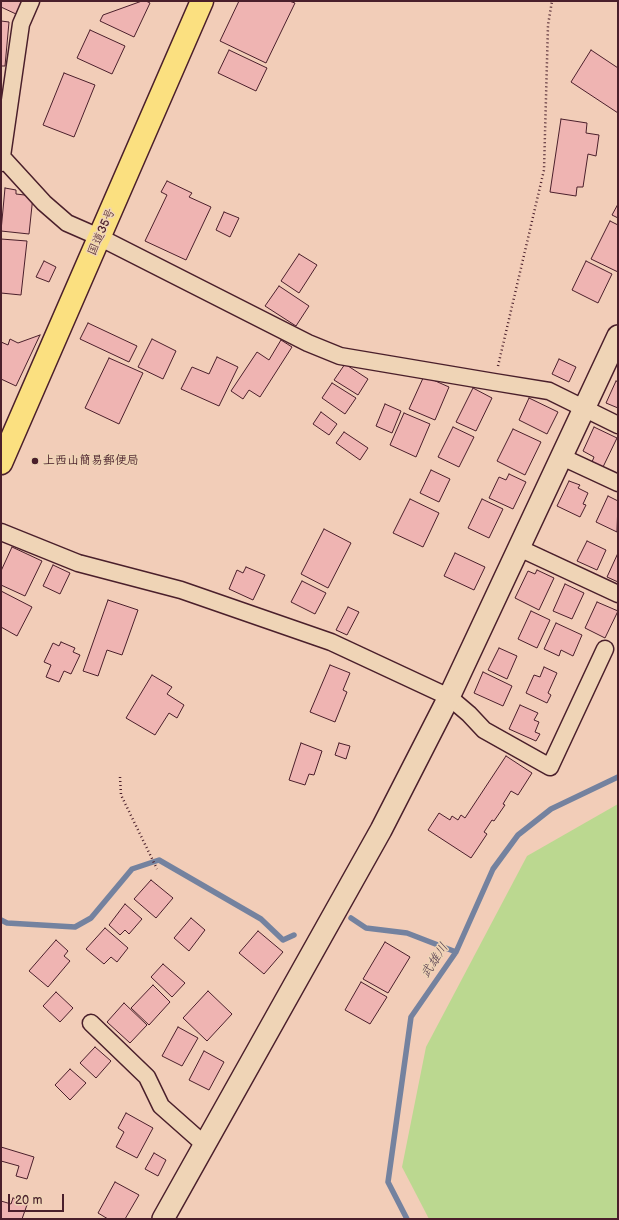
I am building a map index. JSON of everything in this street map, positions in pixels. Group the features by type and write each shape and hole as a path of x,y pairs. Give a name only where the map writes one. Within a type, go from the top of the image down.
{"highway":[{"name":"国道35号","path":"1,463 202,1"}],"street":[{"path":"31,1 21,24 1,159 44,203 67,223 99,237 308,343 340,356 549,391 618,425"},
{"path":"163,1219 381,830 449,697 618,336"},
{"path":"562,457 618,483"},
{"path":"1,532 78,563 181,590 331,642 449,697 469,714 484,730 550,767 605,649"},
{"path":"519,548 618,594"},
{"path":"91,1023 147,1077 161,1106 205,1145"}],"path":[{"path":"494,382 544,170 548,25 552,1"},
{"path":"120,777 121,796 157,869"}],"green space":[{"path":"618,804 618,1219 429,1219 402,1167 426,1047 527,856"}],"building":[{"path":"1,1 22,1 16,14 1,7"},
{"path":"142,1 150,3 134,37 100,21 103,15"},
{"path":"239,1 289,1 295,3 266,63 220,41"},
{"path":"1,21 9,22 5,66 1,66"},
{"path":"90,30 125,46 112,74 77,58"},
{"path":"229,50 267,68 256,91 218,73"},
{"path":"591,50 618,68 618,113 571,82"},
{"path":"64,73 95,85 74,137 43,125"},
{"path":"561,119 587,123 586,133 599,135 596,156 588,154 583,187 577,187 576,196 550,192"},
{"path":"167,181 192,193 189,197 211,207 186,260 145,241 167,195 161,192"},
{"path":"5,188 16,190 16,194 33,196 29,234 1,231"},
{"path":"618,204 618,218 612,215"},
{"path":"224,212 239,218 230,237 216,230"},
{"path":"610,221 618,225 618,272 591,259"},
{"path":"1,239 27,241 21,295 1,293"},
{"path":"299,254 317,265 299,293 281,281"},
{"path":"44,261 56,267 49,282 36,277"},
{"path":"586,261 612,274 598,303 572,290"},
{"path":"279,286 309,306 296,326 265,306"},
{"path":"88,323 137,346 129,362 80,339"},
{"path":"40,335 16,386 1,379 1,342 8,345 10,339 18,343"},
{"path":"152,339 176,351 163,379 138,367"},
{"path":"281,340 292,347 260,397 249,390 243,399 231,391 257,352 269,360"},
{"path":"217,357 238,367 219,406 181,389 192,367 209,374"},
{"path":"109,358 143,373 119,424 85,408"},
{"path":"559,359 576,367 569,382 552,374"},
{"path":"345,364 368,379 358,395 334,380"},
{"path":"424,376 449,387 435,420 409,409"},
{"path":"616,381 618,382 618,408 606,403"},
{"path":"332,383 356,398 345,414 322,398"},
{"path":"473,388 492,398 476,431 456,422"},
{"path":"529,398 558,412 547,434 519,420"},
{"path":"385,404 401,411 392,433 376,426"},
{"path":"321,412 337,424 329,435 313,424"},
{"path":"404,413 430,424 416,457 390,445"},
{"path":"453,427 474,437 459,467 438,457"},
{"path":"594,427 617,438 603,467 592,462 594,457 583,451"},
{"path":"513,429 541,442 525,475 497,461"},
{"path":"344,432 368,448 360,460 336,443"},
{"path":"431,470 450,479 439,502 420,493"},
{"path":"509,474 526,482 513,509 489,498 499,477 506,480"},
{"path":"569,481 580,485 578,488 588,493 583,504 586,505 580,517 557,506"},
{"path":"608,496 618,501 617,532 596,522"},
{"path":"410,499 439,513 423,547 393,533"},
{"path":"482,499 503,509 489,538 468,528"},
{"path":"324,529 351,543 328,588 301,574"},
{"path":"587,541 606,550 597,570 577,561"},
{"path":"12,547 42,561 25,596 1,585 1,571"},
{"path":"455,553 485,567 474,590 444,576"},
{"path":"618,553 618,582 607,577"},
{"path":"53,565 70,573 60,594 43,586"},
{"path":"246,567 265,575 253,600 229,589 237,570 243,573"},
{"path":"537,570 554,578 539,610 515,598 528,571 535,574"},
{"path":"302,581 326,593 315,614 291,602"},
{"path":"565,584 584,593 572,619 553,611"},
{"path":"1,591 32,607 17,636 1,627"},
{"path":"108,600 138,610 122,655 107,650 98,676 83,671"},
{"path":"597,602 618,611 605,638 585,628"},
{"path":"348,607 359,612 347,635 336,630"},
{"path":"531,611 550,620 537,648 518,639"},
{"path":"556,623 582,635 573,656 561,650 559,656 544,649"},
{"path":"61,642 75,648 73,652 80,655 71,674 64,671 59,682 46,677 51,665 44,662 53,643 59,646"},
{"path":"499,648 517,656 507,679 488,670"},
{"path":"330,665 350,673 343,690 347,692 335,722 310,712"},
{"path":"544,667 557,673 548,693 551,695 547,703 526,693 534,675 540,677"},
{"path":"483,672 512,686 503,706 474,693"},
{"path":"152,675 172,687 167,694 184,705 177,718 169,713 155,735 126,718"},
{"path":"520,705 538,713 534,720 539,722 535,732 540,734 536,741 509,729"},
{"path":"301,743 322,751 314,775 309,774 305,785 289,780"},
{"path":"339,743 350,746 346,759 335,755"},
{"path":"506,756 532,773 518,795 511,791 503,804 505,805 484,832 487,834 471,858 428,830 439,813 450,820 452,816 458,820 461,815 465,818"},
{"path":"151,880 173,898 156,918 134,899"},
{"path":"125,904 142,919 129,934 125,930 120,935 109,925"},
{"path":"191,918 205,930 189,951 174,938"},
{"path":"105,928 128,948 117,962 111,957 104,964 86,949"},
{"path":"258,931 283,952 264,974 239,953"},
{"path":"56,940 68,951 64,956 70,961 48,987 29,971"},
{"path":"385,942 410,957 388,993 363,979"},
{"path":"163,964 185,983 172,997 151,977"},
{"path":"361,982 387,997 370,1024 345,1010"},
{"path":"153,985 170,1002 149,1025 131,1008"},
{"path":"208,991 232,1014 207,1041 183,1018"},
{"path":"56,992 73,1008 60,1022 43,1006"},
{"path":"124,1003 147,1025 130,1043 107,1022"},
{"path":"178,1027 198,1038 182,1066 162,1056"},
{"path":"95,1047 111,1061 96,1078 80,1063"},
{"path":"204,1051 224,1062 209,1090 189,1080"},
{"path":"70,1069 86,1083 70,1100 55,1085"},
{"path":"126,1113 153,1128 137,1158 116,1147 124,1132 118,1128"},
{"path":"1,1147 34,1157 27,1179 16,1176 19,1166 1,1161"},
{"path":"154,1153 166,1160 158,1176 145,1169"},
{"path":"115,1182 139,1195 125,1219 108,1219 98,1213"},
{"path":"13,1198 28,1202 22,1219 1,1219 1,1201 11,1204"}],"waterway":[{"name":"武雄川","path":"407,1219 388,1182 411,1017 456,952 493,869 518,835 551,809 618,777"},
{"path":"1,920 7,923 75,927 91,918 132,869 159,860 261,919 283,940 294,935"},
{"path":"351,918 366,928 407,933 456,952"}],"place":[{"name":"上西山簡易郵便局","path":"35,461"}]}
